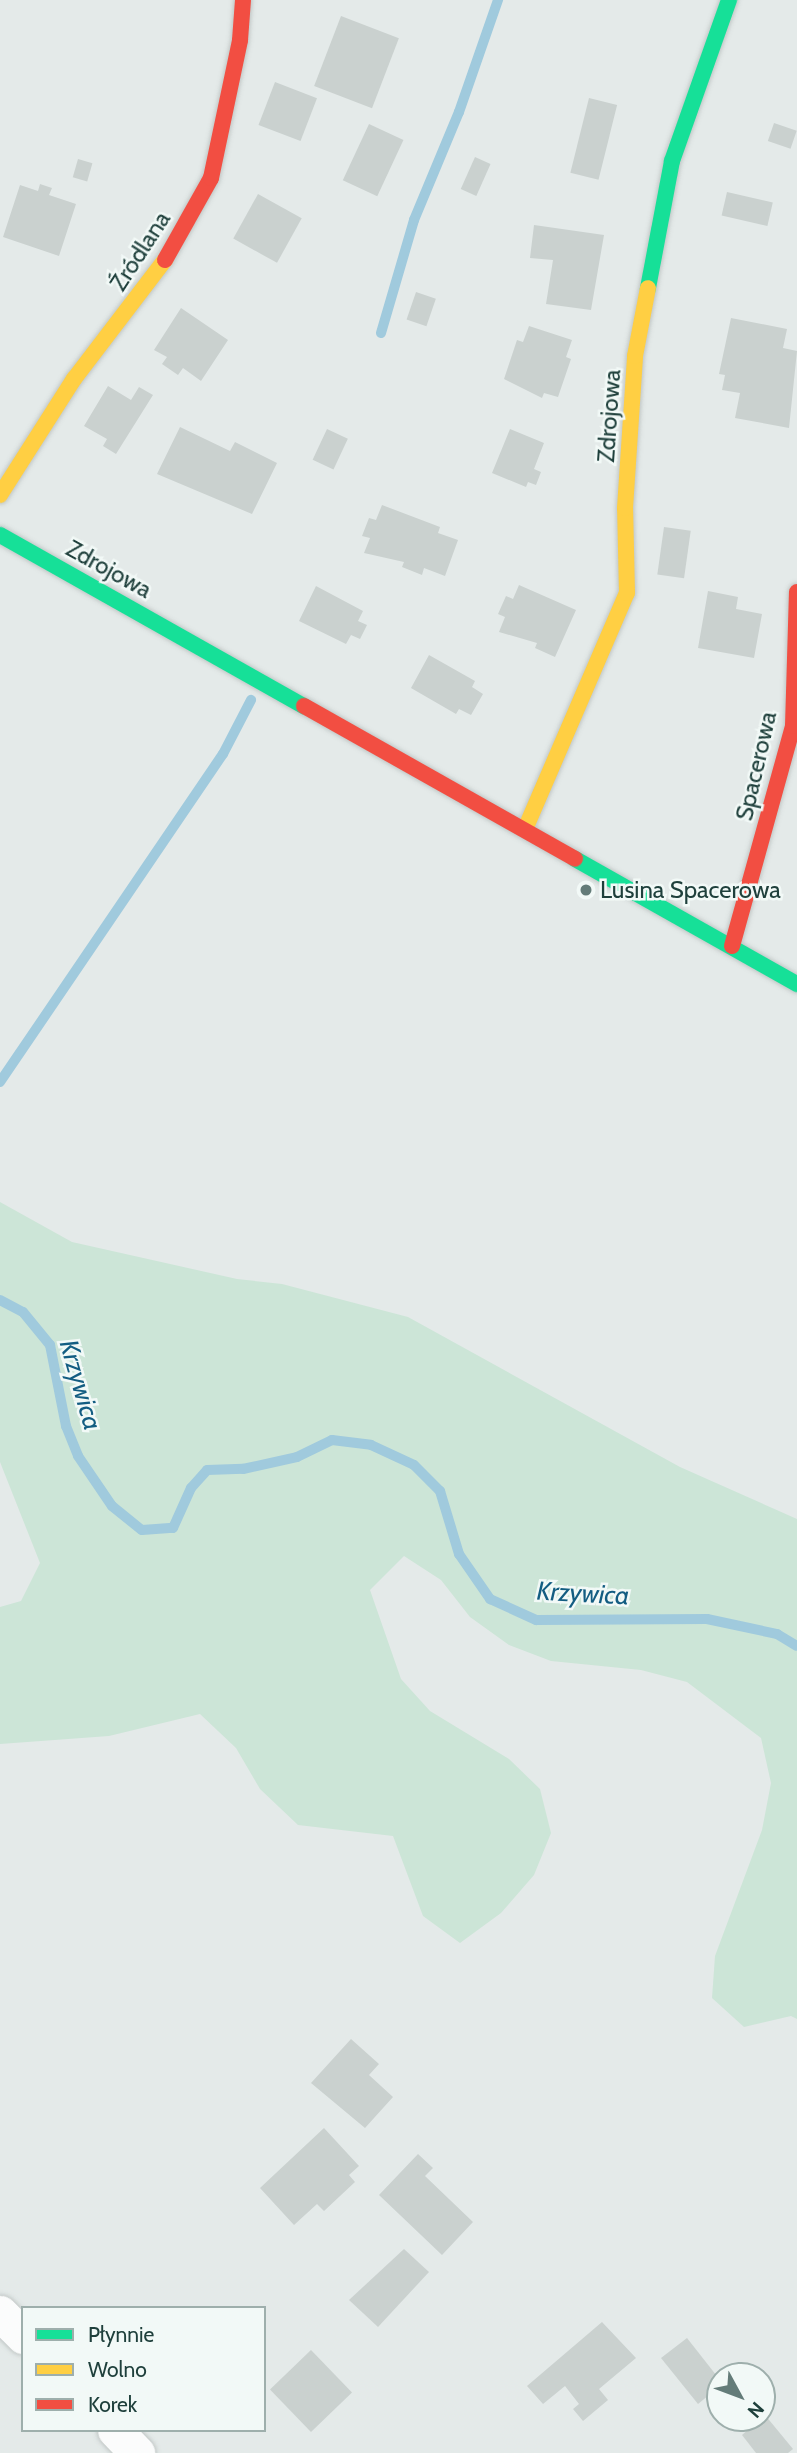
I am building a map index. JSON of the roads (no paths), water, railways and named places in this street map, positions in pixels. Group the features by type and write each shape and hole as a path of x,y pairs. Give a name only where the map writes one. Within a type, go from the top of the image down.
{"street":[{"name":"Źródlana","path":"0,495 74,379 159,271 211,178 240,40 243,0"},
{"name":"Zdrojowa","path":"526,827 627,593 625,509 635,356 672,161 729,0"},
{"name":"Zdrojowa","path":"0,534 526,827 797,984"},
{"name":"Spacerowa","path":"732,946 793,726 797,592"},
{"path":"0,2313 21,2334"},
{"path":"117,2432 137,2453"}],"waterway":[{"path":"381,333 414,220 459,112 498,0"},
{"path":"0,1082 223,754 251,700"},
{"name":"Krzywica","path":"0,1300 23,1312 50,1345 66,1426 78,1456 112,1506 142,1530 173,1528 191,1488 207,1470 243,1469 297,1457 332,1440 371,1445 414,1465 440,1491 459,1554 490,1599 536,1620 707,1619 777,1634 797,1646"}],"place":[{"name":"Lusina Spacerowa","path":"586,890"}]}
